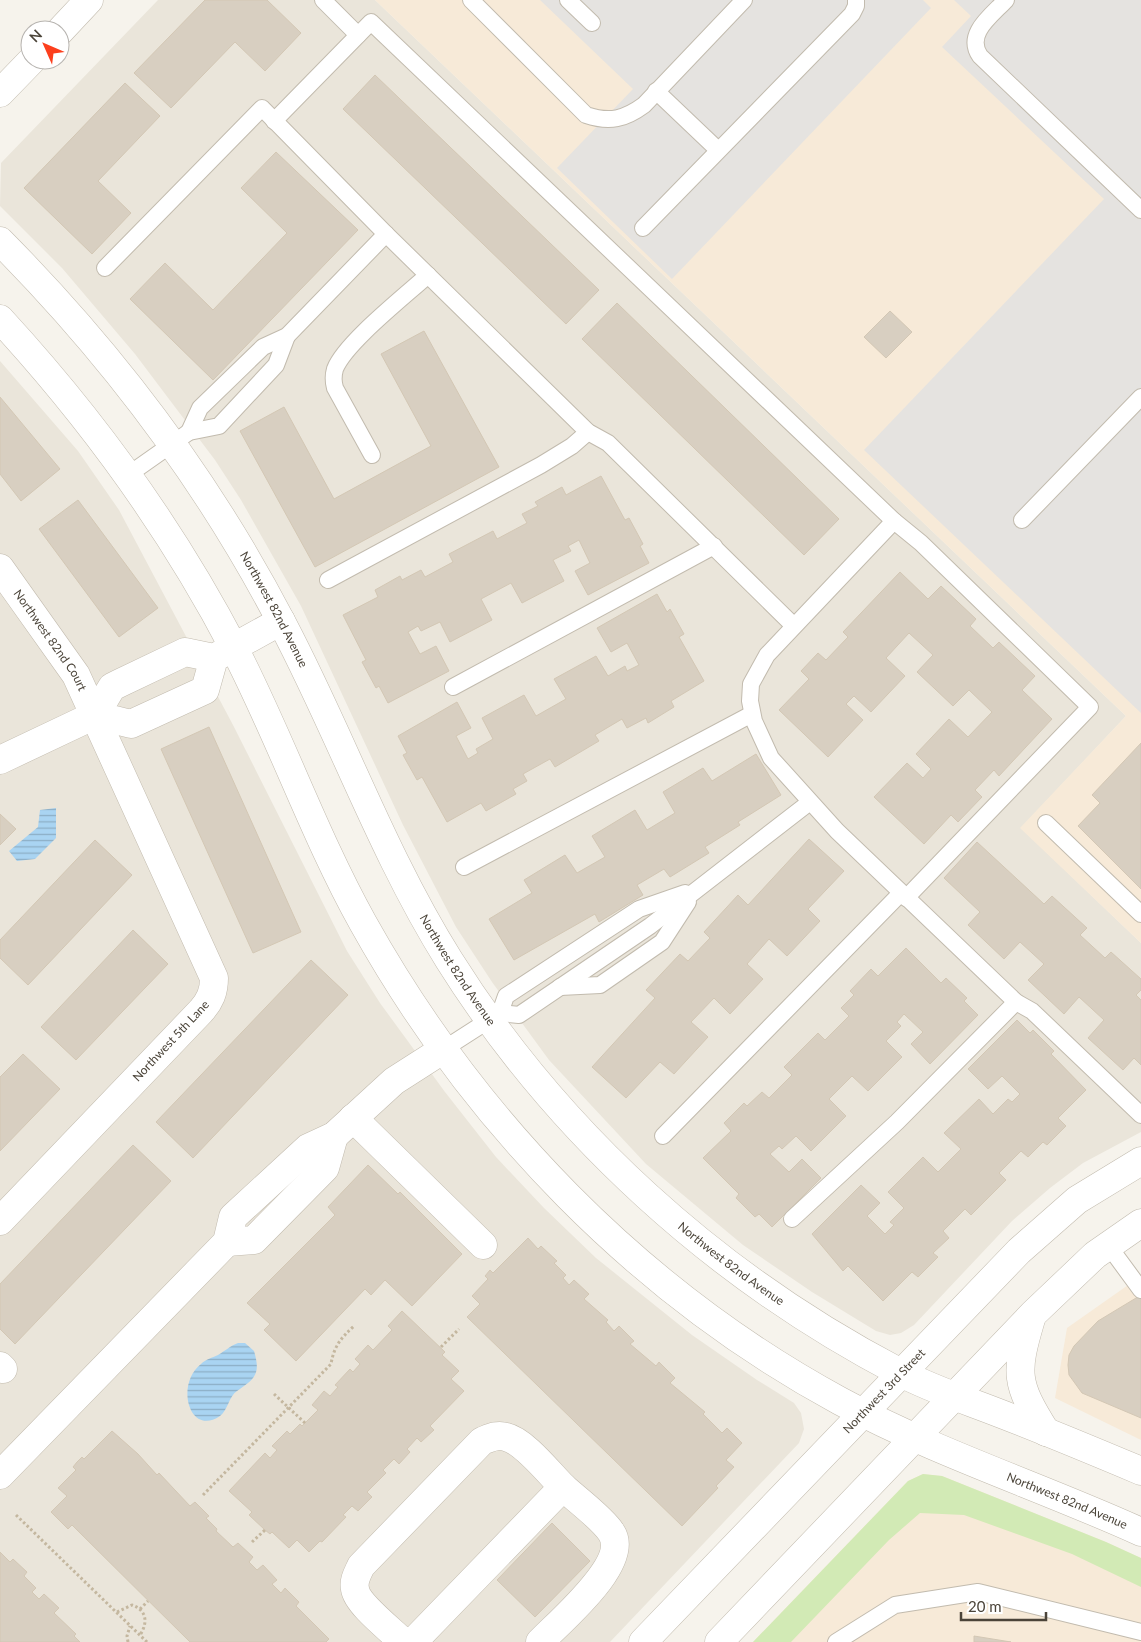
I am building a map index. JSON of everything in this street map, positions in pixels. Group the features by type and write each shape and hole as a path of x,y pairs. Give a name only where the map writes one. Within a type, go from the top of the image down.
{"street":[{"path":"70,21 90,0"},
{"path":"0,93 22,70"},
{"name":"Northwest 82nd Avenue","path":"0,241 181,438 282,621 398,872 445,954 495,1016 540,1086 573,1124 642,1191 688,1231 772,1295 902,1374 1141,1471"},
{"name":"Northwest 82nd Avenue","path":"0,319 64,391 128,475 182,557 224,653 361,919 394,976 444,1049 510,1134 544,1173 660,1280 769,1358 864,1413 916,1437 1141,1532"},
{"name":"Northwest 82nd Court","path":"0,568 76,675 95,715"},
{"path":"0,760 95,715 112,687 120,683 185,652 224,653 282,621"},
{"path":"95,715 131,724 204,690 224,653"},
{"name":"Northwest 5th Lane","path":"0,1221 202,1011 210,1001 214,987 214,978 95,715"},
{"path":"0,1475 226,1242 233,1217 308,1148 344,1127 394,1081 444,1049"},
{"path":"344,1127 484,1244"},
{"name":"Northwest 3rd Street","path":"643,1642 1019,1251 1058,1215 1101,1184 1141,1161"},
{"path":"719,1642 1032,1314 1108,1245 1141,1223"},
{"path":"1032,1314 1019,1367 1022,1386 1030,1406 1046,1432"},
{"path":"403,1642 361,1601 354,1589 355,1578 361,1566 482,1441 494,1436 505,1436 517,1442 612,1532 615,1543 615,1553 603,1576 540,1642"},
{"path":"413,1642 563,1487"}],"lane":[{"path":"323,0 358,35"},
{"path":"471,0 586,114 600,119 616,120 630,115 644,105 744,0"},
{"path":"568,0 592,23"},
{"path":"643,228 852,14 856,6 856,0"},
{"path":"1006,0 980,28 975,38 974,48 980,56 1141,210"},
{"path":"274,121 371,22 1090,707 663,1136"},
{"path":"656,91 718,150"},
{"path":"105,268 262,108 386,234 588,432 608,443 793,625"},
{"path":"181,438 200,408 263,347 287,336 386,234"},
{"path":"372,455 335,388 332,379 336,368 356,342 428,275"},
{"path":"128,475 181,438 219,426 276,365 287,336"},
{"path":"234,376 250,393"},
{"path":"1022,520 1141,396"},
{"path":"328,580 541,465 572,446 588,432"},
{"path":"894,521 793,625 757,669 751,684 750,701 752,714 771,758 810,802 903,895 1016,1002 1032,1011 1141,1115"},
{"path":"453,687 714,546"},
{"path":"464,867 752,714"},
{"path":"495,1016 519,1015 560,987 579,981 810,802"},
{"path":"1046,823 1141,914"},
{"path":"444,1049 495,1016 506,996 639,909 696,890"},
{"path":"563,959 579,981"},
{"path":"792,1219 897,1122 1016,1002"},
{"path":"1108,1245 1141,1290"},
{"path":"836,1642 895,1605 978,1592 1141,1632"}],"path":[{"path":"203,1495 331,1364 333,1350 338,1341 354,1326"},
{"path":"440,1347 459,1329"},
{"path":"274,1394 305,1423"},
{"path":"16,1515 147,1642"},
{"path":"252,1542 265,1530"},
{"path":"140,1609 148,1601"},
{"path":"116,1612 132,1605 144,1612 145,1621 140,1635"},
{"path":"128,1642 127,1636 130,1626"}],"shaded area":[{"path":"158,0 375,0 1126,716 1021,828 1141,943 1141,1132 1083,1163 1050,1188 1012,1221 914,1325 901,1333 890,1335 876,1331 812,1292 743,1245 646,1164 549,1060 492,982 456,927 403,825 301,606 241,500 215,460 135,354 62,268 0,206 1,163"},
{"path":"375,0 1141,0 1141,943 1020,828 1126,716"},
{"path":"540,0 923,0 931,8 672,279 557,168 633,89"},
{"path":"954,0 1141,0 1141,713 864,450 1104,199 942,47 971,16"},
{"path":"0,361 78,451 119,510 233,725 347,951 380,1003 445,1092 496,1157 544,1208 596,1258 692,1335 794,1403 801,1413 804,1429 799,1443 610,1642 0,1642"},
{"path":"1141,1276 1141,1440 1055,1398 1067,1328"},
{"path":"923,1474 942,1476 1141,1558 1141,1642 753,1642 908,1481"}],"green space":[{"path":"923,1474 942,1476 1141,1558 1141,1587 1072,1554 964,1515 920,1513 889,1540 791,1642 753,1642 908,1481"}],"water":[{"path":"56,808 56,838 35,859 17,861 9,851 38,827 40,810"},
{"path":"238,1343 245,1343 254,1351 257,1365 255,1375 248,1383 234,1393 220,1416 209,1421 200,1420 189,1405 187,1395 193,1373 205,1361"}],"building":[{"path":"205,0 267,0 301,33 265,71 235,42 171,108 134,73"},
{"path":"375,75 599,290 566,324 343,109"},
{"path":"125,83 160,116 98,181 131,213 92,254 24,188"},
{"path":"276,152 358,230 213,380 130,299 165,263 213,310 287,233 241,188"},
{"path":"617,303 839,519 804,555 582,339"},
{"path":"890,311 912,332 886,358 864,337"},
{"path":"424,331 499,467 315,567 240,431 284,407 334,499 431,446 381,354"},
{"path":"0,397 60,469 21,501 0,474"},
{"path":"601,476 625,520 629,518 643,544 640,546 649,563 588,595 575,571 590,563 579,540 568,546 571,551 553,560 564,581 522,603 511,583 481,599 492,620 450,642 440,622 421,631 418,626 408,632 420,654 436,646 449,671 388,703 379,686 376,688 362,662 366,660 343,615 378,597 375,590 400,576 402,580 421,570 425,577 453,562 449,554 493,531 497,539 527,523 522,514 538,506 535,502 562,487 566,495"},
{"path":"78,500 158,608 119,637 39,529"},
{"path":"900,572 928,599 941,586 976,619 970,626 993,648 999,642 1035,676 1022,690 1052,719 999,776 994,770 975,790 982,797 958,822 951,815 924,844 874,797 907,763 923,778 931,769 916,754 949,719 968,737 992,712 969,690 953,706 917,672 933,655 909,633 886,658 905,676 871,712 854,696 846,704 863,720 828,757 779,710 809,679 801,671 818,653 826,660 848,637 843,632"},
{"path":"657,594 667,612 670,609 684,634 679,637 704,681 671,701 674,707 648,723 646,718 627,728 622,719 595,735 599,741 555,767 550,759 523,774 527,781 513,789 516,794 486,811 481,803 447,822 422,777 417,780 403,755 407,753 398,736 457,702 471,728 456,736 468,759 478,753 476,749 493,739 482,718 524,695 536,716 566,699 554,679 596,656 608,676 625,666 627,671 639,665 627,643 611,652 597,628"},
{"path":"209,727 301,932 253,953 161,749"},
{"path":"1141,743 1141,889 1078,826 1100,803 1092,795"},
{"path":"756,754 781,795 738,822 740,825 705,847 709,853 670,877 664,869 637,885 643,895 599,922 595,914 514,960 489,919 532,893 524,880 565,855 577,873 605,857 592,836 635,810 647,830 675,813 663,792 703,768 712,781"},
{"path":"0,814 16,829 0,845"},
{"path":"809,839 844,871 808,909 820,921 787,956 769,939 747,964 763,979 730,1014 714,998 691,1022 708,1037 674,1074 660,1062 626,1098 592,1067 655,998 646,990 680,954 688,961 710,938 704,932 738,895 748,905"},
{"path":"95,840 132,875 28,985 0,958 0,940"},
{"path":"977,842 1044,904 1052,896 1087,928 1080,935 1105,958 1111,952 1141,979 1141,990 1136,995 1141,1000 1141,1065 1134,1058 1123,1070 1088,1038 1104,1020 1079,997 1064,1014 1028,980 1044,964 1020,942 1004,959 968,925 980,912 944,878"},
{"path":"133,930 168,964 76,1060 41,1027"},
{"path":"906,948 941,983 946,978 967,998 964,1001 978,1015 930,1064 911,1044 923,1032 904,1014 897,1022 901,1026 886,1041 902,1057 868,1091 852,1076 829,1099 846,1116 811,1151 796,1136 782,1149 779,1146 770,1154 789,1172 802,1159 821,1178 772,1227 759,1214 755,1217 736,1198 739,1194 703,1158 731,1131 724,1123 744,1103 747,1106 762,1092 769,1098 792,1075 784,1067 818,1033 825,1040 849,1016 841,1008 854,995 850,991 871,969 878,976"},
{"path":"311,960 348,995 193,1158 156,1122"},
{"path":"1017,1020 1030,1033 1033,1030 1054,1051 1051,1054 1086,1090 1058,1118 1066,1126 1047,1145 1043,1142 1028,1157 1021,1151 999,1173 1006,1180 971,1215 965,1209 943,1231 949,1238 933,1253 938,1257 918,1277 912,1272 883,1301 848,1266 843,1271 812,1234 861,1185 880,1203 867,1216 885,1234 894,1225 890,1222 904,1208 888,1192 923,1157 938,1172 961,1149 944,1133 979,1099 993,1114 1008,1099 1012,1102 1020,1094 1002,1076 988,1089 968,1069"},
{"path":"23,1054 60,1089 0,1151 0,1077"},
{"path":"133,1145 171,1181 15,1344 0,1329 0,1284"},
{"path":"368,1165 398,1194 400,1192 462,1254 412,1306 385,1280 371,1295 365,1289 296,1361 264,1330 270,1324 247,1303 335,1215 328,1207"},
{"path":"528,1238 538,1249 541,1246 557,1261 554,1263 566,1275 563,1278 569,1285 574,1280 589,1294 584,1299 608,1320 606,1322 614,1331 619,1326 634,1341 630,1344 656,1366 659,1362 675,1378 670,1383 705,1412 703,1414 722,1433 727,1428 742,1443 726,1460 734,1467 716,1486 718,1488 682,1526 467,1317 480,1304 472,1296 488,1279 485,1276 490,1270 493,1273"},
{"path":"1141,1295 1141,1418 1082,1393 1069,1375 1068,1365 1069,1355 1074,1346 1098,1321"},
{"path":"402,1311 445,1352 442,1355 459,1371 451,1379 464,1391 430,1426 434,1430 421,1442 417,1438 407,1449 410,1452 399,1464 394,1459 383,1470 386,1473 367,1492 372,1497 358,1511 352,1506 343,1515 346,1517 322,1542 320,1541 309,1552 297,1540 289,1548 272,1532 270,1534 249,1515 252,1512 229,1491 265,1453 270,1458 277,1450 272,1446 287,1431 290,1434 300,1424 302,1426 318,1410 312,1405 324,1391 330,1396 338,1387 335,1385 350,1369 353,1372 360,1364 355,1359 368,1345 373,1350 392,1330 388,1326"},
{"path":"112,1431 138,1454 157,1475 159,1473 190,1506 195,1502 209,1516 206,1518 217,1529 216,1531 233,1547 238,1543 253,1557 249,1562 257,1570 263,1565 277,1580 272,1584 281,1593 285,1588 299,1602 296,1606 329,1639 326,1642 190,1642 72,1525 68,1529 51,1512 67,1496 58,1488 76,1470 73,1467 77,1462 82,1457 84,1459"},
{"path":"552,1523 590,1561 535,1617 497,1580"},
{"path":"0,1552 10,1562 13,1559 27,1572 24,1576 36,1588 32,1592 39,1599 44,1594 59,1608 54,1613 76,1634 74,1636 80,1642 0,1642"},
{"path":"974,1636 1011,1642 974,1642"}]}
